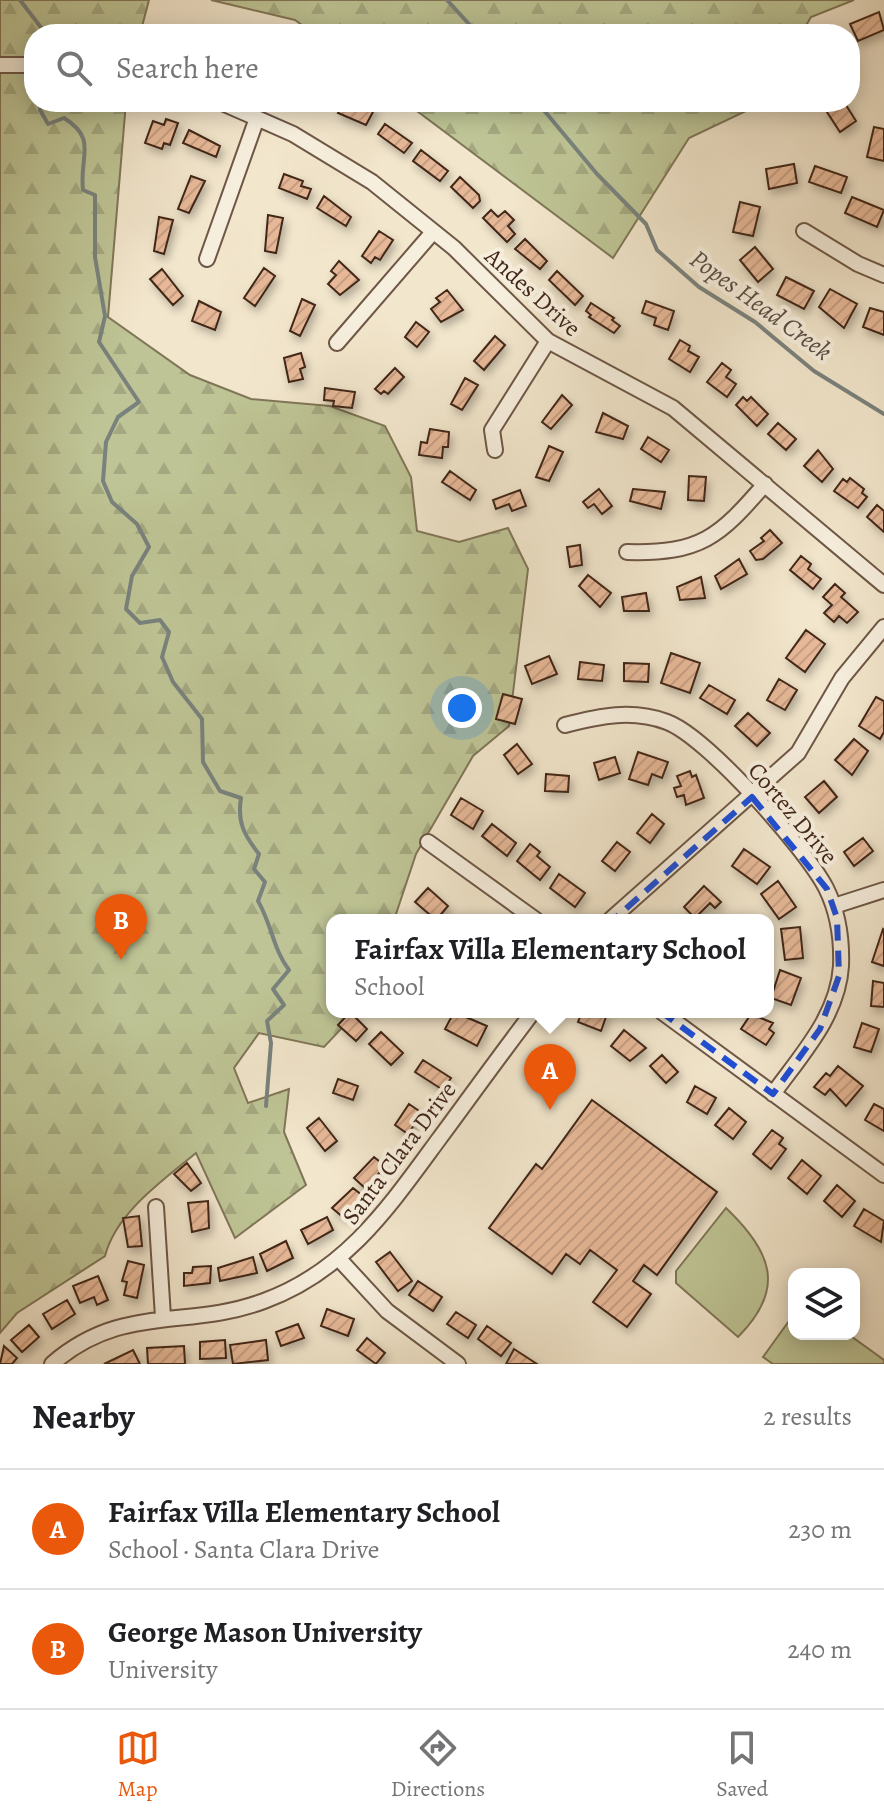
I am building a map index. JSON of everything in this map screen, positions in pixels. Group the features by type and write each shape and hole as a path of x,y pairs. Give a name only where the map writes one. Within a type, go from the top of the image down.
{"street":[{"path":"0,65 24,65"},
{"name":"Andes Drive","path":"243,112 304,141 372,182 433,232 548,341 673,408 884,585"},
{"path":"207,259 257,118"},
{"path":"804,231 858,264 884,275"},
{"path":"337,343 433,232"},
{"path":"495,450 492,430 548,341"},
{"path":"627,552 674,551 700,545 727,527 765,484"},
{"path":"617,914 798,753 842,678 884,627"},
{"name":"Cortez Drive","path":"565,725 618,714 669,723 707,747 818,874 834,906 841,965 834,1000 820,1029 773,1094"},
{"path":"428,842 528,914"},
{"path":"834,906 884,890"},
{"name":"Santa Clara Drive","path":"52,1364 75,1346 110,1329 163,1317 217,1313 262,1302 287,1292 340,1260 385,1213 529,1018"},
{"path":"670,1018 884,1175"},
{"path":"156,1207 163,1317"},
{"path":"340,1260 387,1311 458,1364"}],"highlighted area":[{"path":"752,797 827,889 837,918 839,976 820,1029 773,1094 578,951"}],"green space":[{"path":"0,0 149,0 143,24 24,24 24,112 125,112 108,317 190,375 251,399 330,406 385,426 411,477 417,531 459,542 508,528 528,569 509,726 473,756 416,854 396,914 326,914 326,1018 351,1018 324,1047 259,1033 234,1068 248,1103 289,1089 284,1132 306,1185 235,1238 196,1153 130,1212 111,1240 105,1256 17,1313 0,1333"},
{"path":"211,0 854,0 811,17 807,24 300,24 295,20"},
{"path":"418,112 744,112 689,138 613,258"},
{"path":"726,1208 754,1239 767,1270 768,1286 763,1302 738,1337 676,1283 676,1271"},
{"path":"788,1322 788,1340 856,1340 884,1360 884,1364 773,1364 763,1357"}],"building":[{"path":"879,12 884,30 860,40 860,24 850,24"},
{"path":"339,112 373,112 366,125"},
{"path":"827,112 850,112 856,121 840,132"},
{"path":"166,119 178,123 170,145 164,143 162,149 145,143 153,121 164,125"},
{"path":"385,124 412,143 404,153 378,134"},
{"path":"874,127 884,129 884,161 867,157"},
{"path":"189,130 220,146 216,157 183,143"},
{"path":"421,150 448,171 440,181 413,161"},
{"path":"794,164 797,183 769,189 766,169"},
{"path":"815,166 847,177 841,193 809,182"},
{"path":"284,174 303,181 301,186 311,189 307,199 279,188"},
{"path":"191,176 205,181 189,213 178,209"},
{"path":"460,177 479,195 480,201 473,208 451,187"},
{"path":"324,196 351,217 346,226 317,208"},
{"path":"852,197 884,210 877,227 845,213"},
{"path":"740,202 760,207 753,236 733,232"},
{"path":"491,210 498,217 505,211 514,220 508,226 515,234 507,242 483,218"},
{"path":"268,215 283,218 276,253 265,251"},
{"path":"159,217 173,220 164,254 154,251"},
{"path":"379,231 393,240 380,260 375,257 371,263 362,256"},
{"path":"525,239 547,261 540,269 515,249"},
{"path":"755,247 773,269 758,282 740,260"},
{"path":"339,261 359,280 340,295 328,284 336,275 331,271"},
{"path":"264,268 275,276 255,306 244,298"},
{"path":"162,269 183,296 173,305 150,279"},
{"path":"557,271 583,296 575,305 549,280"},
{"path":"786,277 814,291 804,309 777,295"},
{"path":"830,289 857,304 844,328 819,307"},
{"path":"447,290 463,310 441,322 431,309 440,302 436,298"},
{"path":"302,299 315,305 300,336 290,331"},
{"path":"199,301 221,312 215,330 192,321"},
{"path":"646,301 674,311 668,330 654,325 656,318 642,313"},
{"path":"591,303 614,318 612,320 620,326 614,333 589,317 591,315 586,311"},
{"path":"870,308 884,312 884,335 863,327"},
{"path":"416,322 429,332 417,347 405,337"},
{"path":"495,336 505,345 484,370 474,361"},
{"path":"680,340 690,346 688,351 699,357 690,372 669,359"},
{"path":"301,353 305,367 300,369 303,379 289,382 284,358"},
{"path":"722,363 731,370 726,377 736,384 727,397 707,382"},
{"path":"395,368 404,377 388,394 384,391 381,394 375,389"},
{"path":"465,378 478,385 462,410 451,404"},
{"path":"325,388 355,392 352,408 333,406 334,401 324,400"},
{"path":"562,395 572,405 551,429 542,422"},
{"path":"743,397 747,401 751,397 768,414 757,426 736,405"},
{"path":"603,413 628,426 623,439 596,432"},
{"path":"778,423 796,439 786,450 768,434"},
{"path":"430,429 449,432 448,447 443,447 442,458 419,455 421,442 427,443"},
{"path":"648,437 669,450 661,462 641,449"},
{"path":"549,446 563,452 549,481 536,477"},
{"path":"818,450 833,469 822,482 804,466"},
{"path":"450,471 476,490 470,500 442,482"},
{"path":"689,476 706,477 704,501 688,500"},
{"path":"850,478 864,489 862,493 867,497 858,508 834,491 843,479 847,482"},
{"path":"599,489 612,506 602,514 594,504 588,508 583,502"},
{"path":"633,489 665,492 661,509 630,501"},
{"path":"520,490 526,506 512,511 509,504 496,509 493,500"},
{"path":"877,505 884,511 884,532 867,517"},
{"path":"770,530 782,543 763,559 756,560 750,551 764,541 761,538"},
{"path":"580,545 582,565 570,567 567,547"},
{"path":"801,556 811,564 808,569 821,579 813,589 790,570"},
{"path":"739,559 747,574 721,589 715,576"},
{"path":"588,575 611,593 600,607 579,586"},
{"path":"701,577 705,598 680,600 677,587"},
{"path":"835,584 845,593 841,597 858,612 847,623 839,616 834,622 824,613 832,605 823,597"},
{"path":"646,593 649,611 624,611 622,597"},
{"path":"806,630 825,644 805,672 786,658"},
{"path":"671,653 700,663 690,693 661,683"},
{"path":"549,656 557,674 532,684 525,666"},
{"path":"580,662 604,665 602,681 578,679"},
{"path":"624,663 649,664 648,682 624,681"},
{"path":"779,679 797,690 785,710 767,700"},
{"path":"709,685 735,700 727,714 700,698"},
{"path":"503,694 522,699 515,724 496,719"},
{"path":"876,697 884,701 884,732 880,739 859,726"},
{"path":"748,713 770,733 757,746 735,726"},
{"path":"854,739 868,751 852,775 835,760"},
{"path":"517,744 532,764 518,774 504,755"},
{"path":"638,752 668,762 662,778 652,774 648,785 629,779"},
{"path":"615,757 620,773 599,780 594,763"},
{"path":"690,771 692,777 696,775 704,798 686,805 684,795 677,797 674,788 681,786 677,776"},
{"path":"546,774 569,776 568,792 545,791"},
{"path":"824,781 837,797 819,813 805,797"},
{"path":"461,798 483,811 473,829 451,815"},
{"path":"652,814 664,824 650,843 637,833"},
{"path":"492,824 516,843 507,856 482,836"},
{"path":"863,838 873,851 854,866 844,852"},
{"path":"617,842 630,852 615,871 602,861"},
{"path":"530,844 540,852 537,856 550,867 540,880 517,861"},
{"path":"744,849 770,867 757,884 732,866"},
{"path":"559,874 585,893 575,907 550,888"},
{"path":"778,881 796,907 779,919 761,894"},
{"path":"704,886 721,902 715,908 710,903 699,914 691,914 684,907"},
{"path":"428,888 448,906 441,914 429,914 415,902"},
{"path":"800,927 803,958 785,960 781,929"},
{"path":"884,930 884,966 872,962"},
{"path":"780,970 801,978 791,1005 774,999"},
{"path":"873,981 884,983 884,1007 871,1006"},
{"path":"344,1018 356,1018 367,1029 356,1041 338,1025"},
{"path":"451,1018 468,1018 487,1026 477,1046 445,1029"},
{"path":"580,1018 606,1018 601,1031 578,1022"},
{"path":"748,1018 761,1018 773,1023 769,1029 774,1033 766,1045 741,1029"},
{"path":"862,1023 879,1029 871,1052 854,1047"},
{"path":"624,1030 646,1048 630,1061 611,1046"},
{"path":"381,1032 403,1053 391,1065 369,1044"},
{"path":"662,1055 678,1072 666,1083 650,1066"},
{"path":"423,1060 451,1078 443,1090 415,1072"},
{"path":"838,1066 863,1086 846,1106 830,1089 825,1095 814,1087 826,1073 830,1076"},
{"path":"338,1079 358,1086 353,1100 333,1093"},
{"path":"695,1086 716,1098 707,1114 687,1102"},
{"path":"592,1100 717,1192 657,1275 644,1265 633,1281 651,1294 627,1327 593,1302 617,1270 590,1250 580,1264 566,1254 552,1274 489,1228 536,1164 542,1169"},
{"path":"409,1104 422,1113 408,1134 395,1125"},
{"path":"874,1104 884,1109 884,1131 865,1120"},
{"path":"729,1108 746,1122 733,1139 715,1125"},
{"path":"319,1118 337,1141 325,1151 307,1128"},
{"path":"772,1130 783,1138 779,1144 786,1149 771,1169 753,1154"},
{"path":"374,1157 385,1166 366,1189 354,1178"},
{"path":"802,1160 821,1176 807,1194 788,1178"},
{"path":"187,1163 201,1183 191,1191 174,1174"},
{"path":"837,1185 855,1201 842,1217 824,1201"},
{"path":"353,1188 363,1196 344,1218 332,1208"},
{"path":"208,1201 209,1228 192,1232 188,1203"},
{"path":"864,1209 884,1221 881,1242 854,1226"},
{"path":"139,1216 142,1246 128,1247 123,1218"},
{"path":"327,1217 333,1230 308,1244 301,1230"},
{"path":"286,1241 293,1258 267,1271 260,1254"},
{"path":"390,1252 412,1281 398,1291 376,1262"},
{"path":"253,1257 257,1273 220,1281 218,1268"},
{"path":"128,1261 144,1265 137,1298 124,1295 127,1282 122,1281"},
{"path":"211,1266 210,1283 184,1286 184,1273 192,1273 193,1267"},
{"path":"98,1276 108,1300 97,1305 94,1297 80,1303 73,1286"},
{"path":"418,1281 442,1297 433,1311 409,1295"},
{"path":"67,1300 75,1314 52,1329 43,1314"},
{"path":"327,1309 354,1319 348,1336 321,1326"},
{"path":"456,1312 476,1325 468,1338 447,1324"},
{"path":"298,1324 304,1338 281,1346 276,1332"},
{"path":"29,1325 39,1337 22,1352 11,1340"},
{"path":"487,1326 511,1343 501,1356 478,1339"},
{"path":"367,1338 385,1353 376,1364 357,1350"},
{"path":"225,1340 226,1358 200,1359 200,1342"},
{"path":"266,1340 268,1360 233,1364 230,1345"},
{"path":"4,1346 17,1358 12,1364 0,1364"},
{"path":"184,1346 185,1364 148,1364 147,1348"},
{"path":"514,1349 537,1364 506,1364"},
{"path":"133,1350 140,1364 104,1364"}],"waterway":[{"path":"20,0 38,24"},
{"name":"Popes Head Creek","path":"447,0 469,24"},
{"path":"41,112 48,124 64,118 81,133 84,141 83,190 95,195 95,257 105,316 99,342 139,402 118,417 106,442 103,481 112,502 137,524 149,547 132,576 126,609 140,623 160,620 169,632 162,657 173,682 202,719 203,762 220,791 241,798 243,828 259,854 254,869 265,882 258,901 279,954 289,970 273,989 284,1005 267,1021 271,1043 266,1106"},
{"name":"Popes Head Creek","path":"545,112 597,174 646,224 657,250 699,287 755,322 814,371 884,414"}],"place":[{"name":"George Mason University","path":"121,960"},
{"name":"Fairfax Villa Elementary School","path":"550,1110"}]}
